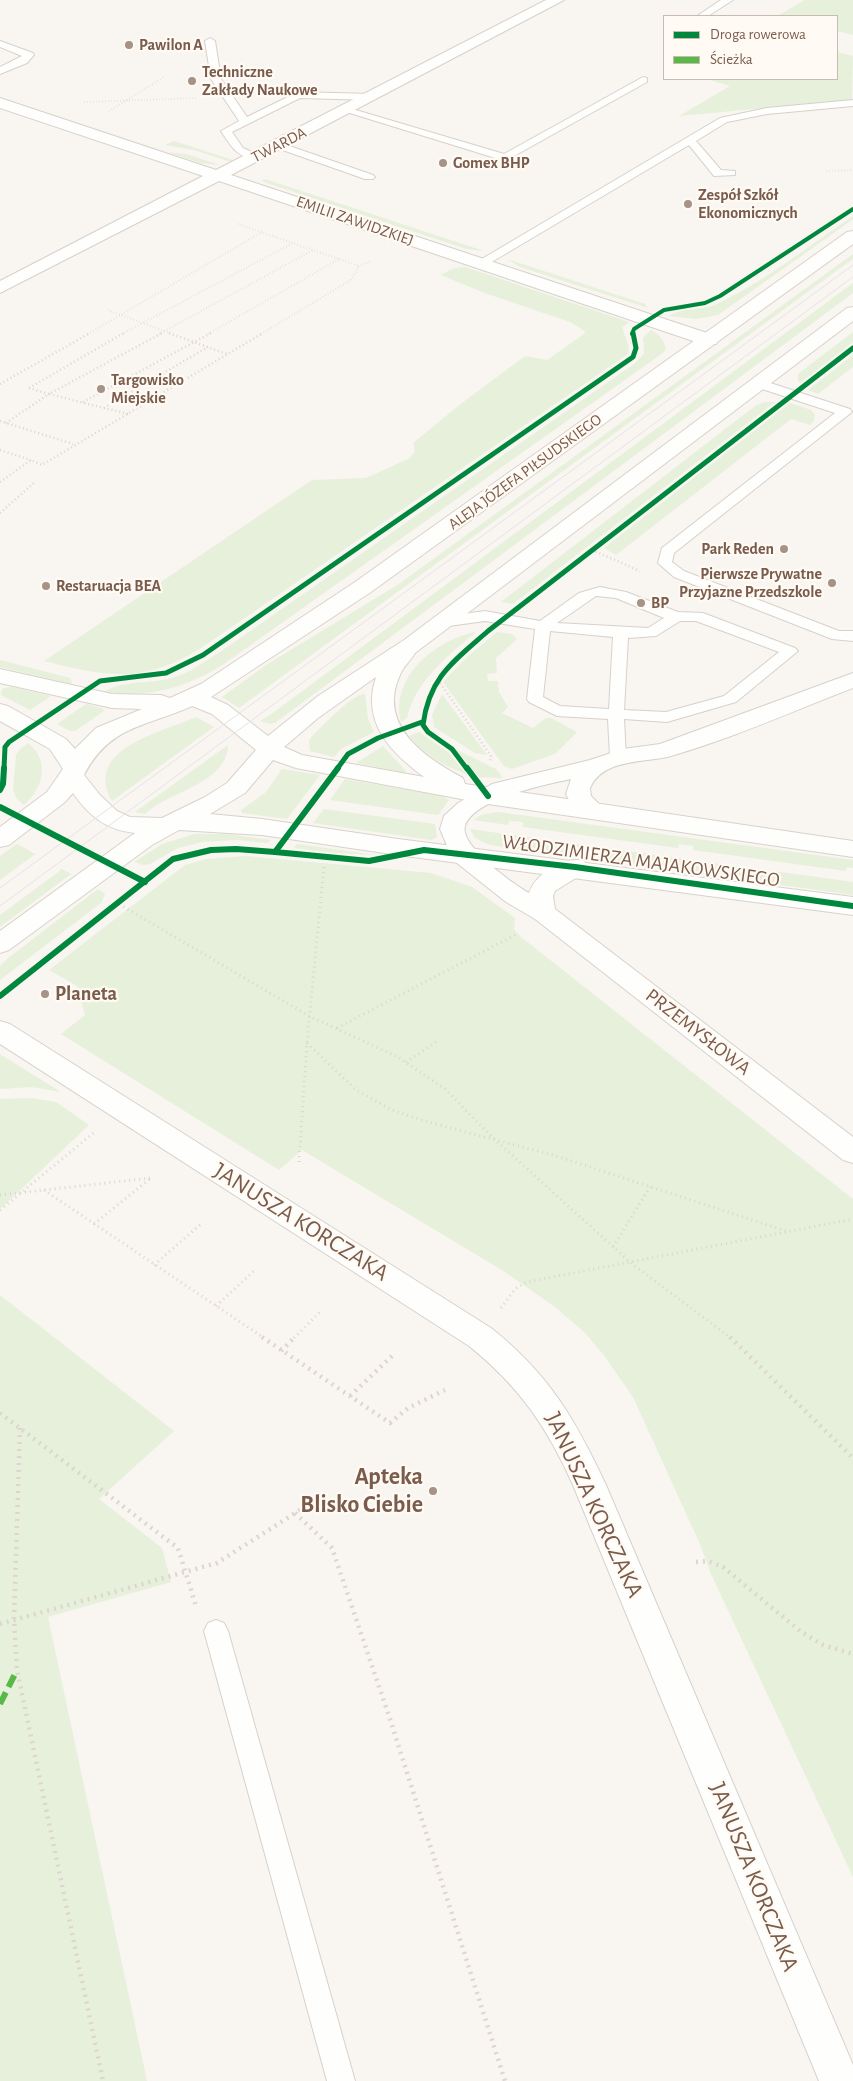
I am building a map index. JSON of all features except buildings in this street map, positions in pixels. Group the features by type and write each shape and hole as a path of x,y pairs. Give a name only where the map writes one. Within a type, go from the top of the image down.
{"street":[{"name":"TWARDA","path":"0,288 557,0"},
{"name":"EMILII ZAWIDZKIEJ","path":"0,103 709,340"},
{"name":"ALEJA JÓZEFA PIŁSUDSKIEGO","path":"0,839 48,804 74,772 83,754 104,733 124,723 187,700 209,689 375,579 853,236"},
{"path":"0,944 135,844 166,824 215,802 238,787 270,748 288,730 345,687 412,645 853,312"},
{"path":"412,645 394,664 384,686 382,710 391,733 401,747 421,766 452,782 488,796"},
{"path":"0,676 112,701 145,703 187,700"},
{"path":"462,854 452,829 452,822 468,807 488,796 545,775 670,748 853,680"},
{"name":"WŁODZIMIERZA MAJAKOWSKIEGO","path":"187,700 206,702 226,712 270,748 296,761 488,796 853,849"},
{"name":"WŁODZIMIERZA MAJAKOWSKIEGO","path":"0,710 58,744 66,752 74,772 97,810 126,824 230,822 462,854 575,867 853,906"},
{"path":"595,812 581,803 577,794 578,786 583,778 608,761"},
{"name":"PRZEMYSŁOWA","path":"462,854 508,891 544,913 853,1152"},
{"path":"544,913 539,902 540,894 547,883 575,867"},
{"name":"JANUSZA KORCZAKA","path":"0,1031 480,1337 519,1368 537,1388 558,1423 594,1494 838,2081"}],"lane":[{"path":"704,15 728,0"},
{"path":"210,41 216,79 245,122"},
{"path":"0,44 26,52 29,56 23,61 0,71"},
{"path":"345,110 504,158 643,80"},
{"path":"256,156 239,150 226,131 298,95 372,97"},
{"path":"482,263 711,126 744,114 853,103"},
{"path":"689,140 718,174 731,173"},
{"path":"278,145 369,177"},
{"path":"758,383 849,413"},
{"path":"849,413 668,551 665,563 679,574 837,636 853,636"},
{"path":"602,590 676,617 698,616 790,651 730,698 667,717 616,716 558,711 535,699 543,626 591,593 602,590"},
{"path":"441,622 485,616 543,626 651,633 676,617"},
{"path":"608,761 616,716 621,632"},
{"path":"216,1631 341,2081"}],"path":[{"path":"126,100 164,77"},
{"path":"78,102 229,97"},
{"path":"826,171 853,170"},
{"path":"238,224 359,266"},
{"path":"0,384 123,315 143,301 262,232"},
{"path":"129,414 28,388 142,322 293,243"},
{"path":"6,423 49,394 313,250"},
{"path":"82,402 256,308 339,259"},
{"path":"0,450 42,465 351,280 359,266 371,261"},
{"path":"108,310 227,354"},
{"path":"104,408 208,347"},
{"path":"0,421 74,445"},
{"path":"0,482 31,460"},
{"path":"0,513 35,482"},
{"path":"592,550 615,559"},
{"path":"438,680 491,756 490,763"},
{"path":"299,1162 306,1043 325,858"},
{"path":"119,904 309,1016 406,1062 444,1089 492,1137 631,1263 735,1341 853,1458"},
{"path":"336,1028 519,933"},
{"path":"406,1062 436,1042"},
{"path":"306,1043 342,1078 373,1101 438,1125 492,1137 789,1232"},
{"path":"0,1210 102,1126"},
{"path":"0,1195 151,1178 94,1224"},
{"path":"613,1247 650,1187"},
{"path":"44,1190 390,1423 408,1408 445,1390"},
{"path":"515,1289 526,1282 853,1219"},
{"path":"154,1264 201,1224"},
{"path":"216,1306 256,1269"},
{"path":"281,1351 321,1311"},
{"path":"350,1396 392,1356"},
{"path":"0,1413 178,1548 188,1573 197,1610"},
{"path":"20,1428 14,1620 17,1670 103,2081"},
{"path":"0,1624 188,1573 218,1563 314,1501"},
{"path":"295,1513 332,1548 389,1716 505,2081"},
{"path":"696,1562 708,1561 723,1567 800,1631 823,1645 853,1654"}],"green space":[{"path":"805,0 853,0 853,35 838,31 838,15 779,15"},
{"path":"838,52 853,56 852,100 679,116 730,86 710,80 838,80"},
{"path":"29,106 167,152 166,152"},
{"path":"174,141 233,160 231,162 194,150 165,145"},
{"path":"167,152 186,154 220,165 200,163"},
{"path":"265,179 484,251 466,249 261,181"},
{"path":"853,216 853,219 845,225 718,315 696,319 669,316 680,311 705,308 735,295 770,274"},
{"path":"853,254 853,259 239,708 222,697 266,665 399,584"},
{"path":"507,259 645,304 648,308 520,267"},
{"path":"465,267 629,322 622,327 629,347 628,354 186,657 166,666 128,674 89,671 44,661 312,480 366,478 410,458 415,451 413,443 462,403 525,356 547,360 584,334 585,331 570,322 482,292 441,275 454,268"},
{"path":"853,283 853,293 275,723 270,724 260,721 270,715"},
{"path":"651,330 664,343 666,350 660,355 221,666 193,681 165,690 136,694 104,692 111,688 128,684 164,680 179,676 220,652 634,364 644,354 643,338"},
{"path":"853,332 853,342 800,383 798,374"},
{"path":"853,355 853,367 818,394 808,390"},
{"path":"765,402 775,402 513,604 501,602 755,406"},
{"path":"790,403 811,410 815,415 814,421 810,425 791,419 616,555 604,548"},
{"path":"476,632 434,670 417,692 407,718 401,722 399,706 402,690 409,676 419,663 445,643"},
{"path":"497,632 512,634 517,639 496,658 497,673 487,674 488,681 498,681 499,692 508,707 502,713 533,728 546,718 551,718 577,732 555,754 512,769 504,766 443,682 467,657"},
{"path":"0,660 70,678 72,683 0,667"},
{"path":"9,687 51,696 30,710 1,695 2,689"},
{"path":"365,694 368,719 374,732 341,749 334,757 310,751 309,740 314,734 346,704 359,695"},
{"path":"442,694 487,755 475,753 434,727 432,715"},
{"path":"86,704 102,708 104,711 75,731 70,731 57,724"},
{"path":"196,717 214,727 112,801 106,783 108,768 117,755 147,736"},
{"path":"419,732 448,752 466,774 428,754 409,736"},
{"path":"28,743 35,750 39,758 42,774 36,790 24,805 16,798 13,789 16,755"},
{"path":"228,745 225,758 218,769 208,778 155,806 145,814 135,812"},
{"path":"383,746 406,771 405,773 356,763"},
{"path":"455,749 496,769 503,778 479,777"},
{"path":"282,769 320,775 287,819 242,813 241,810 266,792"},
{"path":"345,779 442,796 449,800 438,815 330,800"},
{"path":"324,809 435,824 437,837 431,840 313,823"},
{"path":"498,812 853,860 853,868 847,867 846,871 693,850 693,846 679,844 678,848 523,827 523,822 509,821 508,825 473,820 481,815"},
{"path":"470,829 592,846 592,850 606,851 607,848 759,869 759,872 773,875 774,871 853,882 853,895 490,845 475,838"},
{"path":"194,834 228,834 271,840 267,843 237,840 202,842 178,848 150,864 144,865 134,862 162,844"},
{"path":"17,844 37,855 34,855 0,880 0,856"},
{"path":"297,844 377,855 294,848"},
{"path":"246,856 431,873 472,887 515,918 514,929 521,937 853,1199 853,1877 711,1574 700,1544 633,1397 603,1354 585,1333 555,1307 505,1272 302,1150 279,1170 61,1034 85,1015 77,986 49,970 185,865 206,859"},
{"path":"60,868 71,874 0,927 0,915 61,870"},
{"path":"98,889 105,894 101,903 0,980 0,966 7,959"},
{"path":"0,1054 61,1092 31,1087 0,1089"},
{"path":"31,1098 56,1102 89,1125 0,1209 0,1099"},
{"path":"0,1295 174,1431 99,1499 162,1548 171,1582 48,1617 147,2081 0,2081"}],"tram line":[{"path":"0,888 853,265"},
{"path":"0,906 853,277"}],"marked path":[{"path":"0,1704 17,1670"}],"cycle path":[{"path":"0,790 3,784 5,747 9,742 100,681 166,673 203,655 633,357 636,348 632,334 634,329 664,310 705,303 720,296 778,260 853,209"},
{"path":"488,796 452,749 428,732 423,725 425,710 442,672 488,631 853,348"},
{"path":"0,996 173,859 198,851 223,849 275,852 348,754 378,738 422,722"},
{"path":"0,807 145,882"},
{"path":"275,852 369,861 424,850 575,867 853,906"}],"place":[{"name":"Pawilon A","path":"129,45"},
{"name":"Techniczne Zakłady Naukowe","path":"192,81"},
{"name":"Gomex BHP","path":"443,163"},
{"name":"Zespół Szkół Ekonomicznych","path":"688,204"},
{"name":"Targowisko Miejskie","path":"101,389"},
{"name":"Park Reden","path":"784,549"},
{"name":"Pierwsze Prywatne Przyjazne Przedszkole","path":"832,583"},
{"name":"Restaruacja BEA","path":"46,586"},
{"name":"BP","path":"641,603"},
{"name":"Planeta","path":"45,994"},
{"name":"Apteka Blisko Ciebie","path":"433,1491"}]}
